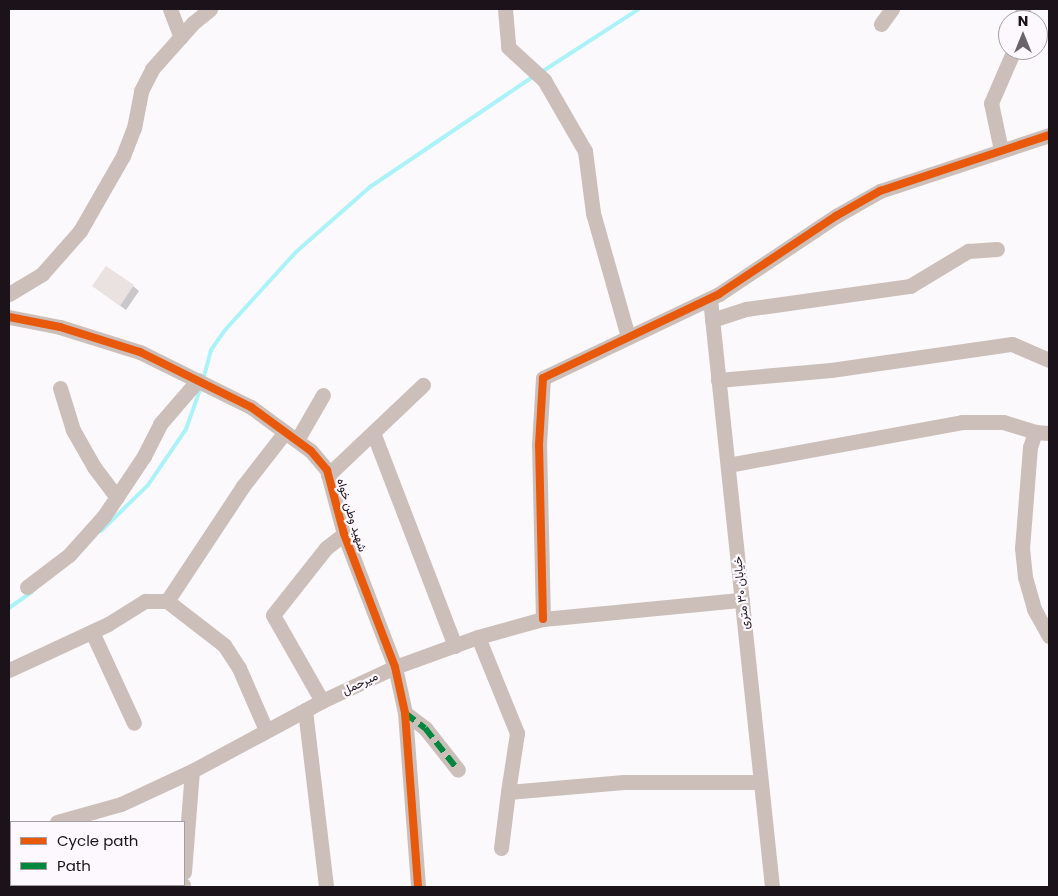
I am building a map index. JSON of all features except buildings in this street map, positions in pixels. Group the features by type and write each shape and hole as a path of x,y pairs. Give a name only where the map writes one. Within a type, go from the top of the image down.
{"street":[{"path":"170,9 181,37"},
{"path":"9,294 42,274 80,231 123,156 134,128 141,91 152,69 210,9"},
{"path":"505,9 508,46 544,80 586,150 593,213 628,337"},
{"path":"881,24 892,9"},
{"path":"1001,150 991,103 1010,60"},
{"path":"543,618 539,445 543,378 710,298 836,216 880,191 1049,135"},
{"path":"712,320 746,309 910,286 968,251 997,249"},
{"name":"خیابان ۳۰ متری","path":"710,298 772,887"},
{"name":"شهید وطن خواه","path":"9,317 60,327 140,352 251,407 311,451 328,475 344,534 395,667 405,713 418,887"},
{"path":"718,380 831,370 1012,344 1049,360"},
{"path":"27,587 69,555 104,516 144,456 160,424 198,380"},
{"path":"328,475 374,435 424,386"},
{"path":"60,388 73,430 94,467 117,497"},
{"path":"167,601 243,486 291,436 323,395"},
{"path":"728,466 962,422 1003,422 1042,432 1030,447 1022,548 1024,577 1032,601 1049,636"},
{"path":"374,435 455,646"},
{"path":"322,701 273,614 326,548 344,534"},
{"name":"میرحمل","path":"61,821 121,804 192,771 322,701 395,667 478,637 543,618 742,600"},
{"path":"9,670 92,632 146,601 167,601 224,644 239,668 266,730"},
{"path":"92,632 134,723"},
{"path":"478,637 517,733 501,848"},
{"path":"305,710 326,887"},
{"path":"405,713 425,728 458,770"},
{"path":"185,859 192,771"},
{"path":"508,792 624,782 760,782"}],"waterway":[{"path":"540,73 639,9"},
{"path":"203,380 211,350 225,330 296,252 370,187 534,76"},
{"path":"101,531 148,485 186,429 201,387"},
{"path":"9,608 32,592"}],"marked path":[{"path":"405,713 425,728 458,770"}],"cycle path":[{"path":"543,619 539,445 543,378 719,294 836,216 880,191 1049,135"},
{"path":"9,317 60,327 140,352 251,407 311,451 327,470 344,534 395,667 405,713 418,887"}]}
